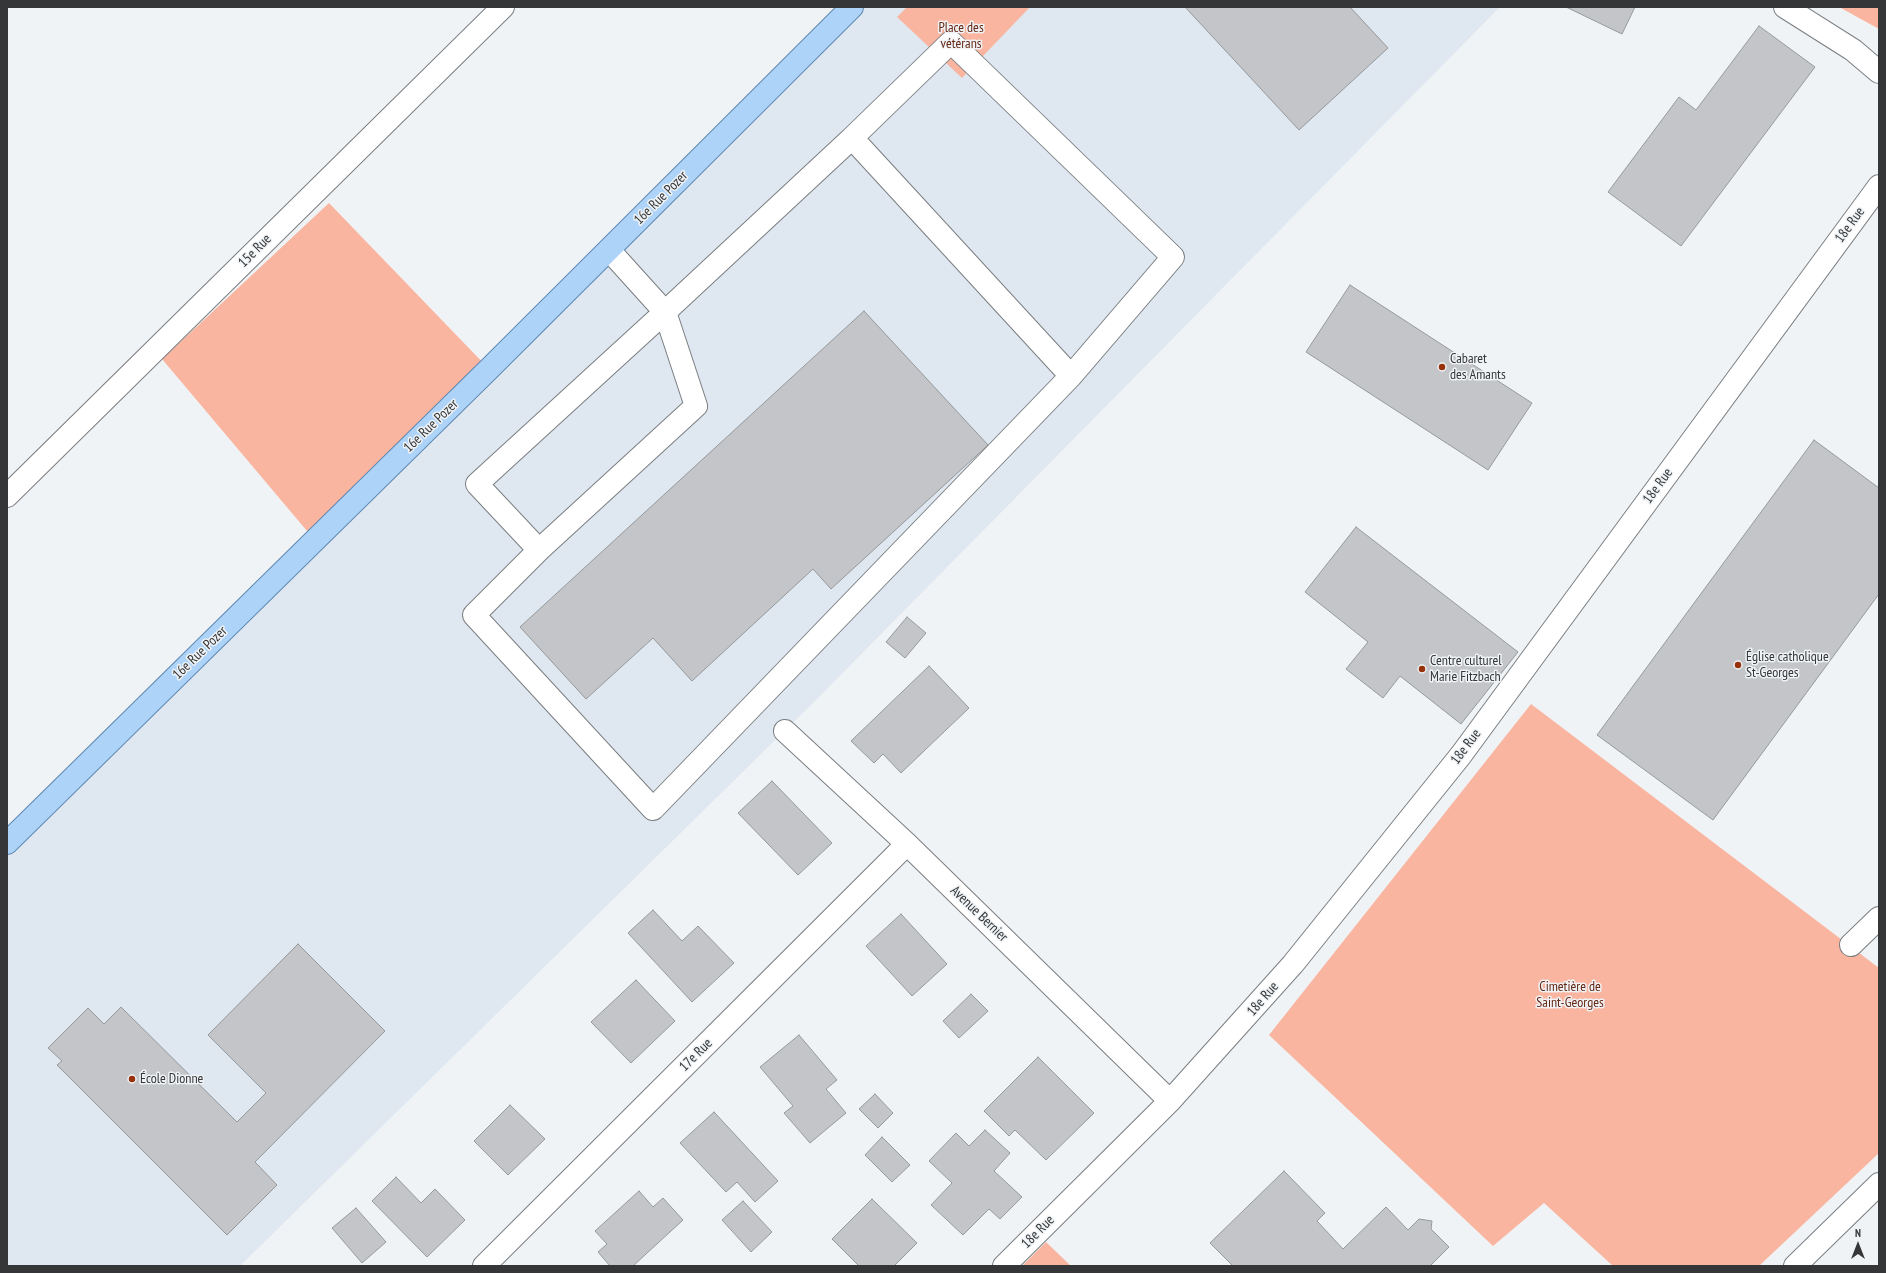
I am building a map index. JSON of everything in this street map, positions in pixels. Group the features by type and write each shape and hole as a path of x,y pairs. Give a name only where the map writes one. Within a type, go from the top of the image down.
{"main road":[{"name":"16e Rue Pozer","path":"7,843 609,250 852,7"}],"street":[{"name":"15e Rue","path":"7,496 503,7"},
{"path":"1785,7 1853,50 1879,72"},
{"path":"539,550 478,484 665,312 852,138 951,42 1173,257 1071,376 653,809 474,615 539,550 696,406 665,312 609,250"},
{"path":"852,138 1071,376"},
{"name":"18e Rue","path":"1004,1266 1170,1101 1293,964 1461,755 1879,186"},
{"name":"Avenue Bernier","path":"785,731 907,844 1170,1101"},
{"name":"17e Rue","path":"484,1266 907,844"},
{"path":"1851,945 1879,918"},
{"path":"1795,1266 1879,1184"}],"shaded area":[{"path":"850,7 1500,7 815,701 240,1266 7,1266 7,841"}],"green space":[{"name":"Place des vétérans","path":"907,7 1030,7 962,78 897,17"},
{"path":"1839,7 1879,7 1879,29"},
{"path":"329,203 489,369 318,544 162,359"},
{"name":"Cimetière de Saint-Georges","path":"1531,704 1879,968 1879,1153 1759,1266 1613,1266 1544,1203 1493,1246 1269,1035"},
{"path":"1046,1242 1071,1266 1022,1266"}],"building":[{"path":"1185,7 1350,7 1388,48 1299,130"},
{"path":"1566,7 1635,7 1622,34"},
{"path":"1759,26 1815,67 1681,246 1608,192 1679,97 1696,110"},
{"path":"1350,285 1532,403 1488,470 1306,352"},
{"path":"864,311 988,445 831,589 813,569 692,681 653,638 586,699 520,627"},
{"name":"Église catholique St-Georges","path":"1814,440 1879,488 1879,594 1713,820 1597,735"},
{"path":"1356,527 1518,652 1461,724 1400,676 1383,698 1346,669 1368,642 1305,592"},
{"path":"907,617 926,633 905,658 886,642"},
{"path":"929,666 969,708 901,773 883,754 874,763 851,741"},
{"path":"772,781 832,843 798,875 738,813"},
{"path":"653,910 682,941 698,926 734,963 692,1002 628,933"},
{"path":"901,914 947,964 912,996 866,946"},
{"name":"École Dionne","path":"298,944 385,1031 255,1162 277,1185 227,1235 57,1065 62,1061 48,1048 88,1008 104,1024 121,1007 237,1122 266,1093 208,1035"},
{"path":"636,980 675,1021 631,1063 591,1022"},
{"path":"971,994 988,1011 959,1038 943,1021"},
{"path":"799,1035 837,1080 826,1089 846,1113 810,1143 784,1113 793,1106 760,1067"},
{"path":"1038,1057 1094,1113 1046,1160 1015,1130 1009,1136 984,1111"},
{"path":"875,1094 893,1113 878,1128 859,1109"},
{"path":"510,1105 545,1139 508,1175 474,1141"},
{"path":"714,1112 778,1181 755,1202 737,1182 726,1192 680,1143"},
{"path":"985,1130 1010,1153 994,1171 1022,1197 1000,1219 989,1209 963,1235 931,1205 952,1183 929,1161 956,1133 969,1146"},
{"path":"882,1137 910,1165 892,1182 865,1155"},
{"path":"1284,1171 1325,1213 1317,1221 1343,1249 1386,1207 1408,1230 1419,1219 1432,1221 1431,1229 1449,1247 1430,1266 1233,1266 1210,1243"},
{"path":"396,1177 421,1203 435,1189 465,1220 427,1257 372,1201"},
{"path":"639,1191 653,1207 663,1198 683,1220 633,1266 610,1266 598,1252 607,1244 595,1231"},
{"path":"872,1199 917,1243 894,1266 859,1266 832,1239"},
{"path":"743,1201 772,1232 751,1252 722,1220"},
{"path":"356,1208 386,1242 362,1263 332,1228"}],"place":[{"name":"Cabaret des Amants","path":"1442,367"},
{"name":"Église catholique St-Georges","path":"1738,665"},
{"name":"Centre culturel Marie Fitzbach","path":"1422,669"},
{"name":"École Dionne","path":"132,1079"}]}
